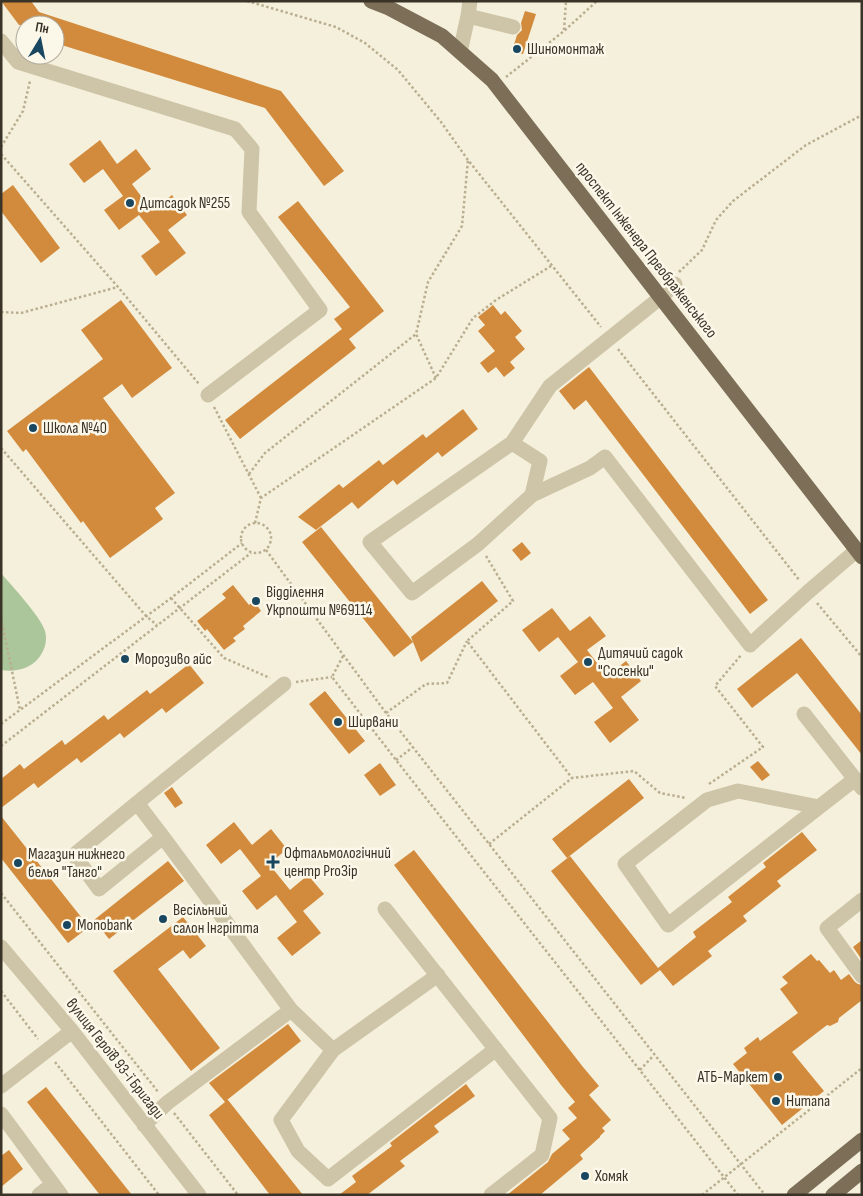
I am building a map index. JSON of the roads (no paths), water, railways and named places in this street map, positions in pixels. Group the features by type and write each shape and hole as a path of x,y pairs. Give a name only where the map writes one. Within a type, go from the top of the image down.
{"main road":[{"name":"проспект Інженера Преображенського","path":"371,1 389,8 442,36 492,80 859,554"},
{"path":"794,1195 862,1140"},
{"path":"833,1195 862,1171"}],"street":[{"path":"460,52 469,9 512,27"},
{"path":"1,41 18,62 235,129 252,149 249,212 320,310 208,395"},
{"path":"674,284 660,298 550,386 512,443 370,542 412,593 478,544 532,495 590,468 604,458 750,646 808,592 859,554"},
{"path":"512,443 540,461 532,495"},
{"path":"163,837 99,889 74,855 284,684"},
{"path":"804,714 859,783 820,807 668,925 625,864 707,800 738,791 820,807"},
{"path":"137,803 291,1010 333,1050"},
{"path":"862,900 826,928 862,976"},
{"path":"385,909 550,1118 542,1155 491,1195"},
{"name":"вулиця Героїв 93-ї Бригади","path":"1,947 72,1031 199,1195"},
{"path":"438,975 333,1050 281,1120 298,1151 328,1179 496,1049"},
{"path":"144,1125 167,1103 291,1010"},
{"path":"1,1086 72,1031"},
{"path":"2,1116 57,1189 39,1195"}],"place":[{"name":"Шиномонтаж","path":"517,49"},
{"name":"Дитсадок №255","path":"130,203"},
{"name":"Школа №40","path":"33,428"},
{"name":"Відділення Укрпошти №69114","path":"256,601"},
{"name":"Морозиво айс","path":"125,659"},
{"name":"Дитячий садок \"Сосенки\"","path":"588,662"},
{"name":"Ширвани","path":"338,722"},
{"name":"Офтальмологічний центр ProЗір","path":"273,862"},
{"name":"Магазин нижнего белья \"Танго\"","path":"18,863"},
{"name":"Весільний салон Інгрітта","path":"163,919"},
{"name":"Monobank","path":"67,925"},
{"name":"АТБ-Маркет","path":"778,1077"},
{"name":"Humana","path":"776,1101"},
{"name":"Хомяк","path":"585,1176"}]}
